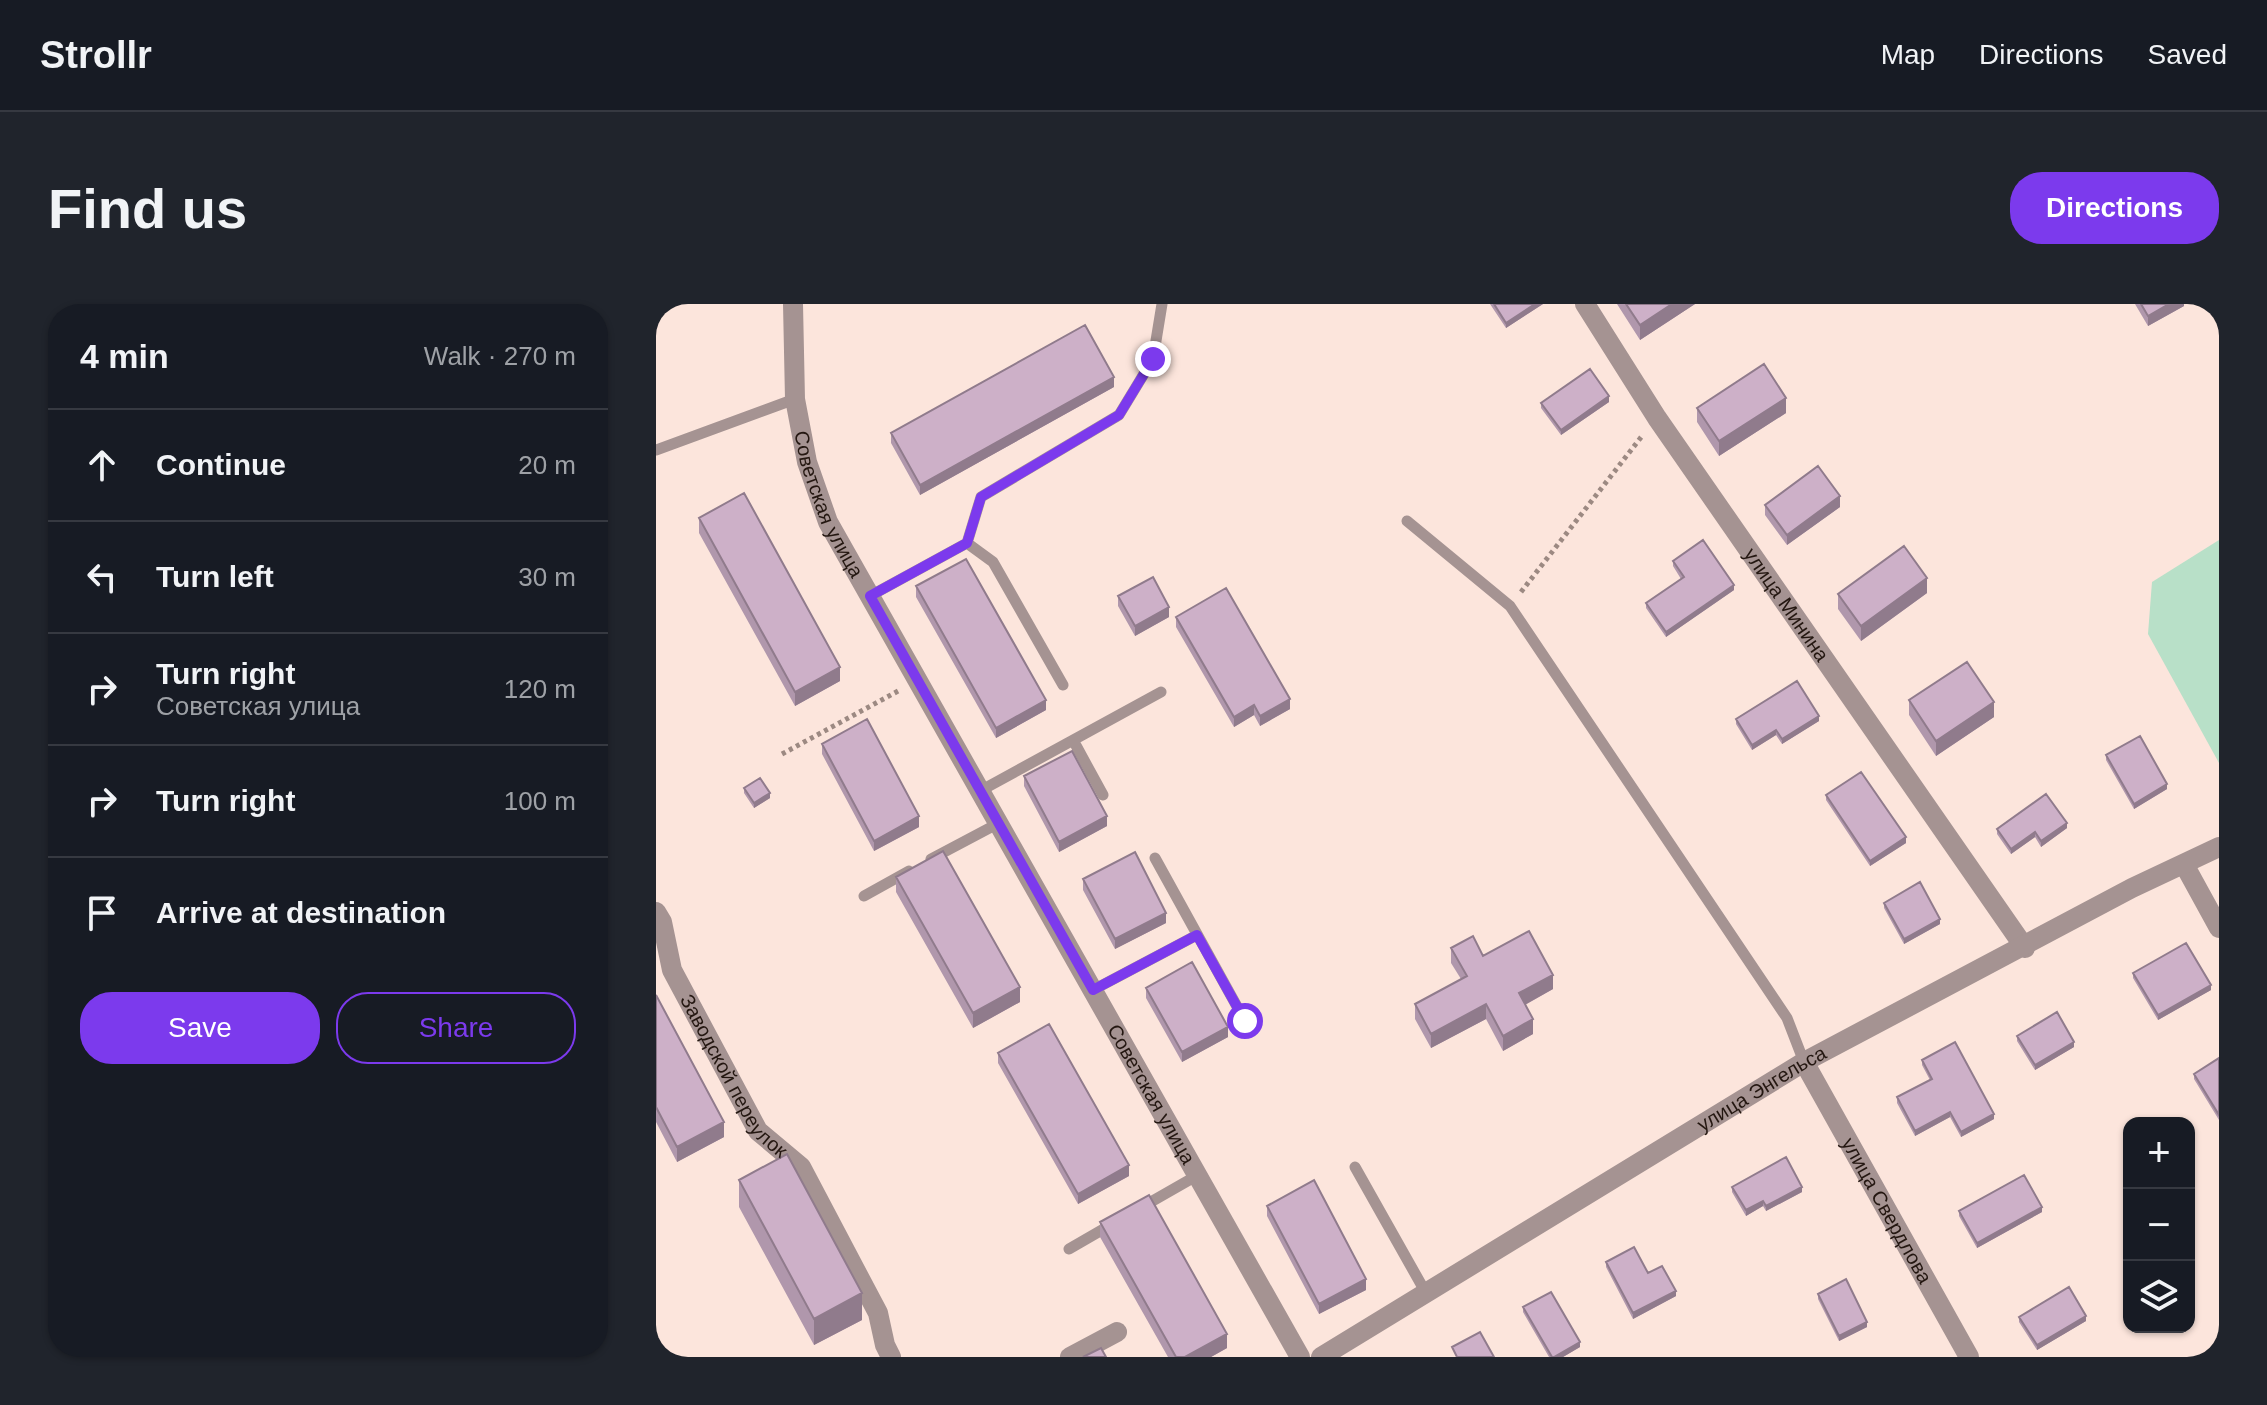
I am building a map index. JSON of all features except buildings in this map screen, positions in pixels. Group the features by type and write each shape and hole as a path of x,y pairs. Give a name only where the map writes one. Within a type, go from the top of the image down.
{"street":[{"name":"Советская улица","path":"793,304 795,399 807,462 828,522 1300,1357"},
{"name":"улица Минина","path":"1585,304 1657,418 2025,948"},
{"name":"улица Энгельса","path":"1321,1357 1804,1062 2025,948 2132,888 2185,866 2219,847"},
{"path":"2185,866 2219,928"},
{"name":"Заводской переулок","path":"656,912 662,922 672,970 758,1131 801,1167 878,1313 891,1357"},
{"name":"улица Свердлова","path":"1804,1062 1969,1357"},
{"path":"1070,1357 1117,1332"}],"lane":[{"path":"870,596 967,543 981,497 1119,415 1153,359 1162,304"},
{"path":"656,450 795,399"},
{"path":"1407,521 1510,606 1787,1018 1804,1062"},
{"path":"967,543 993,562 1063,685"},
{"path":"980,791 1161,692"},
{"path":"1073,740 1103,795"},
{"path":"864,896 999,823"},
{"path":"1155,858 1245,1021"},
{"path":"1093,990 1197,935"},
{"path":"1355,1167 1426,1293"},
{"path":"1133,1212 1198,1175"},
{"path":"1069,1249 1120,1219"}],"path":[{"path":"1510,606 1657,418"},
{"path":"782,754 918,680"}],"green space":[{"path":"2219,540 2219,763 2148,634 2152,582"}],"route":[{"path":"1153,359 1119,415 981,497 967,543 870,596 1093,990 1197,935 1245,1021"}]}
